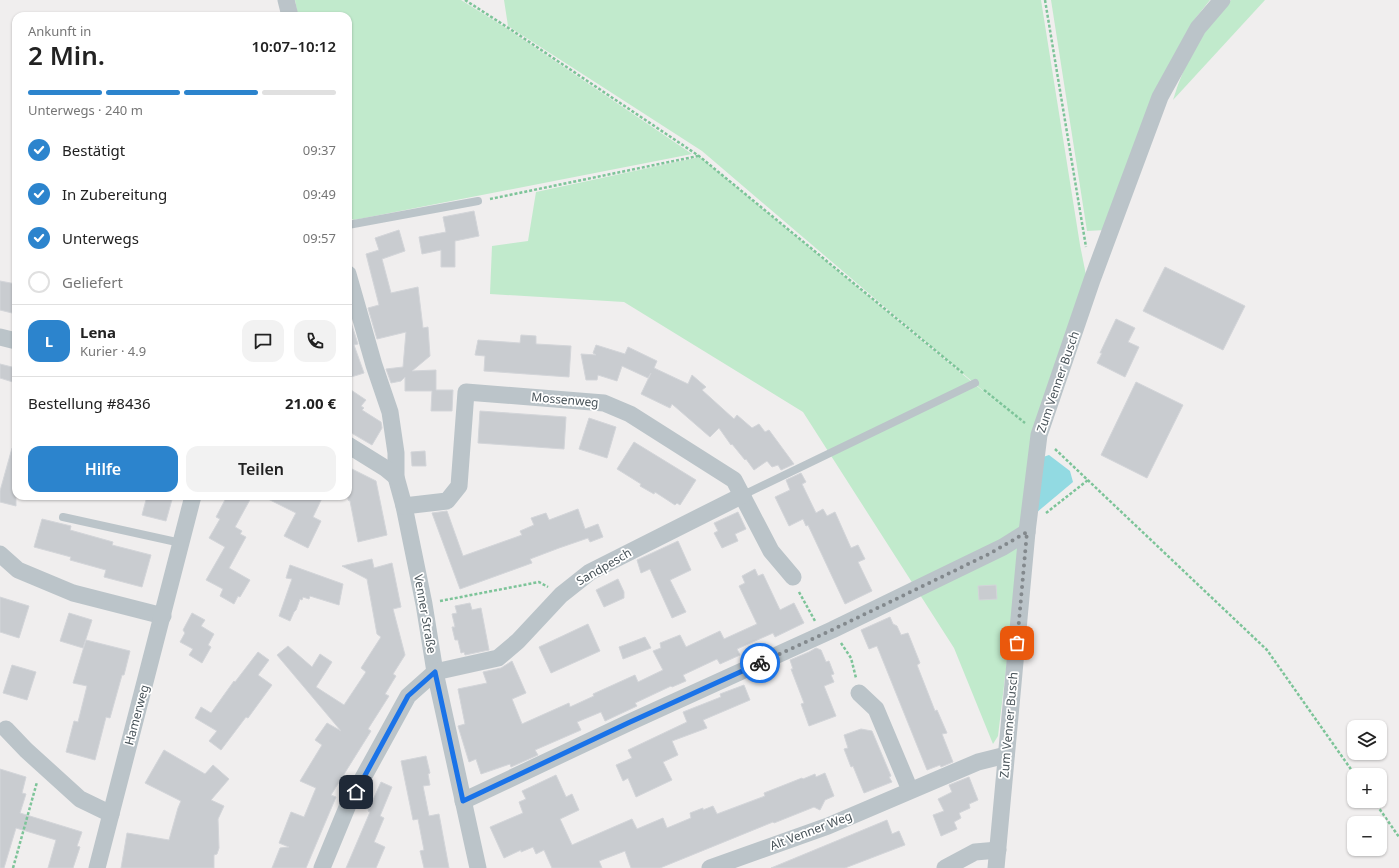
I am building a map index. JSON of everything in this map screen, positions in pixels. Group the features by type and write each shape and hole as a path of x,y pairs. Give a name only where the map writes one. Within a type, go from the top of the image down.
{"street":[{"path":"286,0 289,12"},
{"name":"Zum Venner Busch","path":"996,868 1027,532 1039,435 1092,280 1160,97 1198,28 1222,0"},
{"name":"Venner Straße","path":"352,288 374,365 390,412 396,453 396,477 404,506 424,604 435,672 478,868"},
{"path":"0,337 12,340"},
{"name":"Mossenweg","path":"404,506 447,501 459,486 466,392 604,403 630,414 734,480 771,551 793,577"},
{"path":"352,447 385,468 396,477"},
{"name":"Sandpesch","path":"435,672 498,658 518,641 561,594 590,572 743,495"},
{"name":"Hamerweg","path":"97,868 192,500"},
{"path":"463,801 628,723 832,630 1003,546 1027,532"},
{"path":"0,554 18,570 73,593 163,616"},
{"path":"322,868 348,805 408,696 435,672"},
{"path":"859,693 876,709 910,790"},
{"path":"3,727 80,799 111,814"},
{"name":"Alt Venner Weg","path":"710,868 828,826 978,762 1006,754"},
{"path":"944,868 975,852 998,850"}],"lane":[{"path":"352,224 478,201"},
{"path":"743,495 975,383"},
{"path":"63,517 181,543"}],"path":[{"path":"465,0 699,156 1039,435 1267,650 1350,768"},
{"path":"1045,0 1087,252"},
{"path":"478,201 699,156"},
{"path":"1027,532 1049,510 1088,480"},
{"path":"793,577 803,600 820,628 832,630 851,658 859,693"},
{"path":"424,604 539,582 561,594"},
{"path":"13,868 42,764"},
{"path":"1379,808 1399,836"}],"green space":[{"path":"295,0 461,0 506,28 692,154 354,220 352,219 352,12 297,12"},
{"path":"504,0 1041,0 1080,245 1087,280 1034,435 998,736 993,744 954,648 803,412 624,302 490,294 492,246 528,241 536,192 700,157 1001,406 702,151 508,26"},
{"path":"1051,0 1210,0 1194,20 1152,97 1105,230 1087,231"},
{"path":"1231,0 1265,0 1173,100 1183,72 1196,46 1212,22"}],"water":[{"path":"1049,455 1070,471 1073,482 1036,513 1043,457"}],"building":[{"path":"474,211 479,236 455,241 455,267 441,267 441,250 422,254 419,237 446,232 443,217"},
{"path":"399,230 405,251 382,259 391,293 418,287 423,328 428,327 430,356 412,371 436,370 436,390 453,390 452,411 431,411 432,391 405,391 405,377 401,381 391,383 386,369 403,367 406,332 377,339 368,308 379,305 366,254 379,250 375,238"},
{"path":"1165,267 1245,306 1223,350 1143,311"},
{"path":"0,281 12,283 12,313 0,310"},
{"path":"1116,319 1135,328 1128,342 1139,347 1125,377 1097,363 1102,353 1100,353"},
{"path":"352,325 358,344 354,345 364,373 352,377"},
{"path":"521,335 536,336 536,344 571,346 569,377 484,371 485,356 475,355 478,340 520,343"},
{"path":"596,345 625,354 628,347 657,361 654,368 688,384 692,375 706,387 702,390 734,419 737,415 752,428 759,424 765,432 769,430 794,464 781,470 778,465 772,467 767,461 754,470 746,459 745,460 732,444 731,445 719,428 710,437 672,404 670,408 641,394 651,373 648,378 622,366 617,381 598,375 597,380 586,380 581,354 596,355 593,353"},
{"path":"0,364 12,367 12,382 0,378"},
{"path":"1136,382 1183,405 1147,478 1101,455"},
{"path":"352,391 366,400 361,406 364,408 362,410 381,422 382,428 372,445 352,433"},
{"path":"480,411 566,417 564,449 478,443"},
{"path":"589,418 616,427 607,458 579,449"},
{"path":"634,442 696,480 680,505 677,503 675,505 655,492 654,494 640,486 641,484 617,469"},
{"path":"12,448 12,500 16,500 16,506 0,502 0,491"},
{"path":"425,451 426,466 412,466 411,452"},
{"path":"352,469 376,481 387,535 358,542 350,501 348,500 352,500"},
{"path":"801,473 806,482 802,484 816,513 823,509 827,516 835,512 851,548 858,545 865,559 858,562 872,591 845,604 808,525 806,526 803,519 789,526 775,497 790,490 786,480"},
{"path":"146,500 172,500 166,521 142,515"},
{"path":"225,500 250,500 235,527 242,531 240,534 246,537 229,568 250,580 234,604 220,596 223,589 206,580 225,547 209,538 220,519 216,517"},
{"path":"270,500 321,500 313,517 321,521 308,548 284,536 296,513"},
{"path":"578,509 585,529 598,524 603,537 590,542 588,538 559,548 530,559 532,563 460,589 432,513 447,511 463,556 522,535 520,531 534,525 531,518 546,513 549,520"},
{"path":"738,512 746,529 735,534 738,541 722,548 714,533 718,531 714,523"},
{"path":"42,519 71,526 70,530 113,542 112,545 151,555 142,587 104,577 106,570 70,560 71,557 34,547"},
{"path":"678,541 691,570 670,580 686,612 672,618 650,569 641,573 637,560"},
{"path":"372,559 374,568 392,563 401,607 393,609 405,655 393,674 396,676 385,694 389,696 368,729 371,731 331,795 336,797 306,868 272,868 280,848 289,847 279,843 291,812 304,817 316,788 300,781 322,745 315,740 327,723 341,731 277,655 288,646 312,667 320,654 332,662 316,687 344,705 366,672 361,668 381,637 377,634 367,579 342,566"},
{"path":"290,565 343,584 339,605 310,596 309,599 303,597 302,600 300,599 290,621 279,616 292,579 286,578"},
{"path":"755,569 758,576 763,574 780,610 794,603 804,623 775,637 773,633 737,649 740,655 720,664 717,659 683,675 686,681 672,687 671,686 635,703 637,706 605,721 601,712 577,722 581,730 535,750 538,755 511,767 510,764 481,774 476,759 469,762 458,726 465,724 458,689 487,683 483,672 501,668 512,661 526,693 512,699 522,724 569,703 570,707 594,696 593,694 635,675 638,682 663,670 653,651 661,648 660,643 680,635 686,647 720,631 724,639 757,624 739,586 745,583 742,576"},
{"path":"618,579 624,592 624,598 604,607 596,590"},
{"path":"996,585 997,599 979,600 978,586"},
{"path":"0,597 29,606 19,638 0,632"},
{"path":"470,603 472,610 481,608 489,650 465,655 464,652 461,653 458,640 455,640 452,627 455,627 452,614 457,613 455,606"},
{"path":"69,613 92,620 83,648 60,641"},
{"path":"192,613 205,620 201,626 214,634 208,645 211,647 202,663 189,655 193,649 180,642 185,633 183,630"},
{"path":"890,617 893,624 897,626 901,635 908,633 920,663 917,665 935,711 937,710 947,733 942,734 953,762 941,767 940,765 927,770 877,646 869,649 861,630"},
{"path":"588,624 600,651 551,673 539,647"},
{"path":"645,637 651,648 623,659 619,647"},
{"path":"86,640 130,651 110,718 106,717 95,760 66,752 74,721 78,722 87,686 73,683"},
{"path":"816,648 821,650 826,662 829,661 834,674 831,675 834,682 824,686 836,716 809,726 801,704 804,703 791,669 793,669 790,660"},
{"path":"258,652 269,660 258,675 272,685 248,718 246,717 221,750 209,741 217,731 195,718 201,707 211,713 234,681 235,682"},
{"path":"12,665 36,672 27,700 3,693"},
{"path":"744,685 750,700 703,720 707,728 672,741 678,755 663,762 672,780 636,797 628,778 623,781 616,765 632,758 628,750 687,722 683,712 721,697 720,694"},
{"path":"861,729 872,731 891,776 889,777 892,782 864,793 844,749 848,748 844,735"},
{"path":"164,750 205,774 213,765 229,779 211,800 224,806 218,819 219,848 217,854 214,855 214,868 121,868 127,833 169,840 181,801 145,783"},
{"path":"426,756 430,773 428,774 430,785 423,786 429,816 439,814 449,868 424,868 420,851 424,850 418,819 413,820 401,761"},
{"path":"0,769 26,777 22,793 26,794 20,813 82,832 77,846 80,847 73,868 48,868 56,840 16,828 4,868 0,868"},
{"path":"825,773 834,796 825,800 820,810 814,807 660,868 631,868 625,851 599,861 602,868 552,868 544,850 536,854 533,847 521,852 521,850 504,858 490,827 523,813 519,802 526,799 522,791 556,775 566,797 572,794 579,810 560,819 572,845 632,819 637,829 663,818 667,828 691,818 690,813 703,808 703,810 713,806 717,814 765,796 764,793 802,778 803,779 815,774 816,777"},
{"path":"969,777 978,800 969,804 970,808 959,813 961,818 954,822 957,829 941,836 933,815 944,811 938,799 952,792 949,785"},
{"path":"381,782 392,787 380,816 384,818 374,842 385,847 376,868 346,868 370,812 368,811"},
{"path":"887,820 892,834 899,831 905,845 845,868 771,868"}],"way so far":[{"path":"760,663 989,554 1027,532 1017,643"}],"route":[{"path":"356,792 408,696 435,672 463,801 628,723 760,663"}]}
